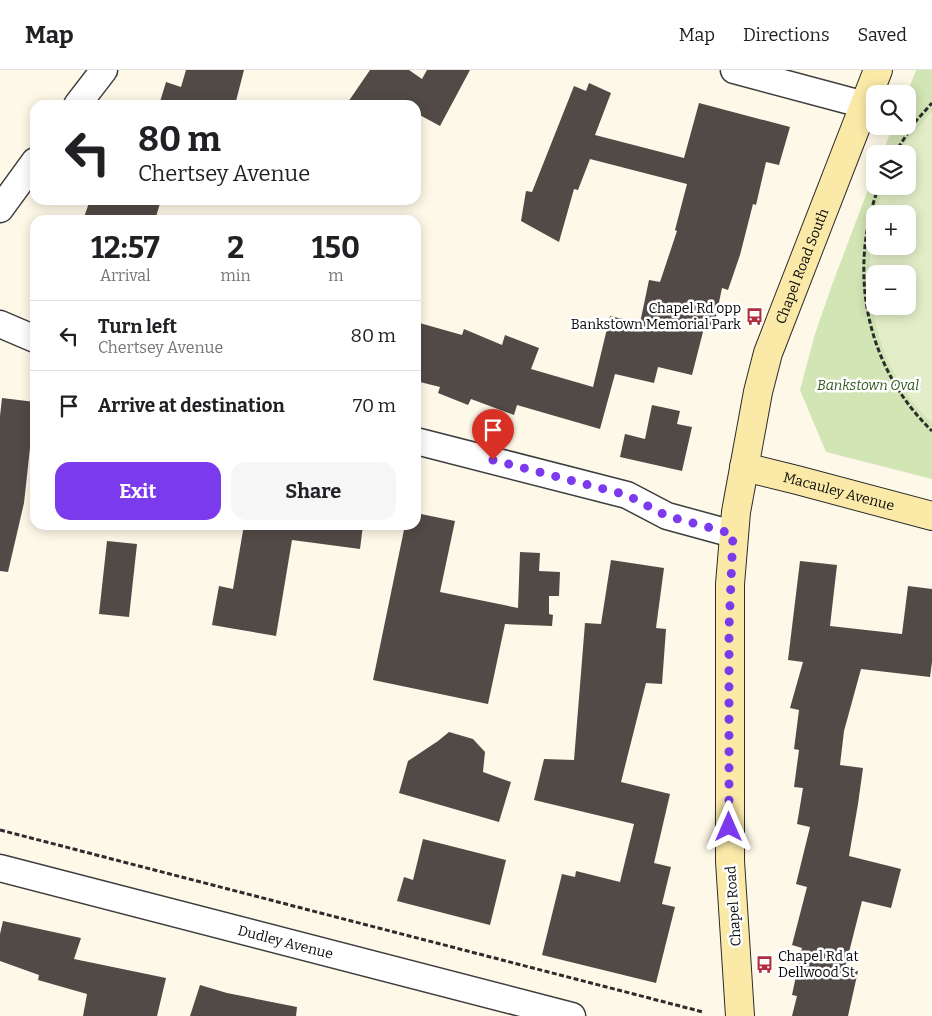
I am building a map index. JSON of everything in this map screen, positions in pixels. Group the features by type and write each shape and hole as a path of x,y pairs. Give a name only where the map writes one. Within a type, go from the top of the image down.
{"main road":[{"name":"Chapel Road South","path":"744,467 758,392 771,344 878,70"},
{"name":"Macauley Avenue","path":"744,467 932,516"},
{"name":"Chapel Road","path":"740,1016 729,827 729,628 733,534 744,467"}],"street":[{"path":"82,100 104,70"},
{"path":"734,70 864,105"},
{"path":"0,209 30,168"},
{"path":"0,324 30,338"},
{"path":"0,342 30,340"},
{"path":"421,442 627,495 667,516 733,534"},
{"name":"Dudley Avenue","path":"0,868 572,1016"}],"path":[{"path":"900,145 915,122 932,104"},
{"path":"876,195 867,226 864,248 863,269 868,315 882,358 903,397 932,431"},
{"path":"0,830 703,1012"}],"green space":[{"name":"Bankstown Oval","path":"916,70 932,70 932,479 826,452 800,390 815,334 866,195 916,195 916,145 886,145 889,135 916,135 916,85 910,85"},
{"path":"932,111 932,423 910,399 893,372 881,343 874,315 916,315 916,265 870,265 870,255 916,255 916,205 879,205 881,195 916,195 916,145 904,145 912,135 916,135 916,130"}],"building":[{"path":"186,70 244,70 236,100 161,100 166,82 181,87"},
{"path":"370,70 409,70 422,79 427,70 470,70 440,126 421,116 421,100 349,100"},
{"path":"589,83 611,93 595,135 684,158 699,103 790,127 779,165 766,162 756,205 753,204 740,255 728,290 722,288 714,326 705,324 692,375 658,367 654,383 615,374 600,429 517,405 514,415 471,399 468,405 438,393 440,387 421,382 421,323 462,335 464,329 502,345 505,335 539,348 531,369 593,387 610,316 640,323 649,280 660,282 677,231 675,230 687,184 590,159 578,190 574,189 559,242 521,221 526,191 532,192 574,86 586,91"},
{"path":"88,205 160,205 156,215 85,215"},
{"path":"2,398 30,401 30,448 24,503 8,572 0,571 0,416"},
{"path":"652,405 680,411 677,424 692,427 682,471 620,457 625,434 645,439"},
{"path":"421,514 455,521 440,592 518,608 520,552 540,553 539,571 560,572 559,596 549,596 549,614 553,615 552,626 505,624 488,704 373,680 404,530 421,530"},
{"path":"243,530 362,530 360,549 292,540 276,636 212,625 219,586 233,589"},
{"path":"107,541 137,544 129,617 99,614"},
{"path":"611,560 664,568 656,628 666,629 662,684 646,683 621,782 670,794 654,863 671,867 662,904 675,907 656,983 542,955 562,874 575,877 576,871 620,882 634,824 534,800 544,759 574,760 585,623 601,624"},
{"path":"800,561 837,565 830,626 902,634 908,586 932,589 932,662 930,677 861,669 844,731 840,765 863,768 849,856 901,869 891,908 862,901 845,968 858,971 848,1016 792,1016 797,996 792,995 802,948 792,945 807,887 796,884 810,827 797,824 803,788 794,787 799,750 794,749 799,710 790,708 803,662 788,660"},
{"path":"449,732 473,739 485,752 483,772 511,782 499,822 399,793 408,761"},
{"path":"423,839 506,860 490,925 397,901 404,877 413,880"},
{"path":"3,921 81,938 74,959 166,978 157,1016 83,1016 87,994 38,980 39,975 0,961 0,934"},
{"path":"200,985 227,993 297,1007 296,1016 190,1016"}],"place":[{"name":"Chapel Rd opp Bankstown Memorial Park","path":"755,316"},
{"name":"Chapel Rd at Dellwood St","path":"764,964"}],"route":[{"path":"493,460 627,495 667,516 733,534 729,628 729,827"}]}
